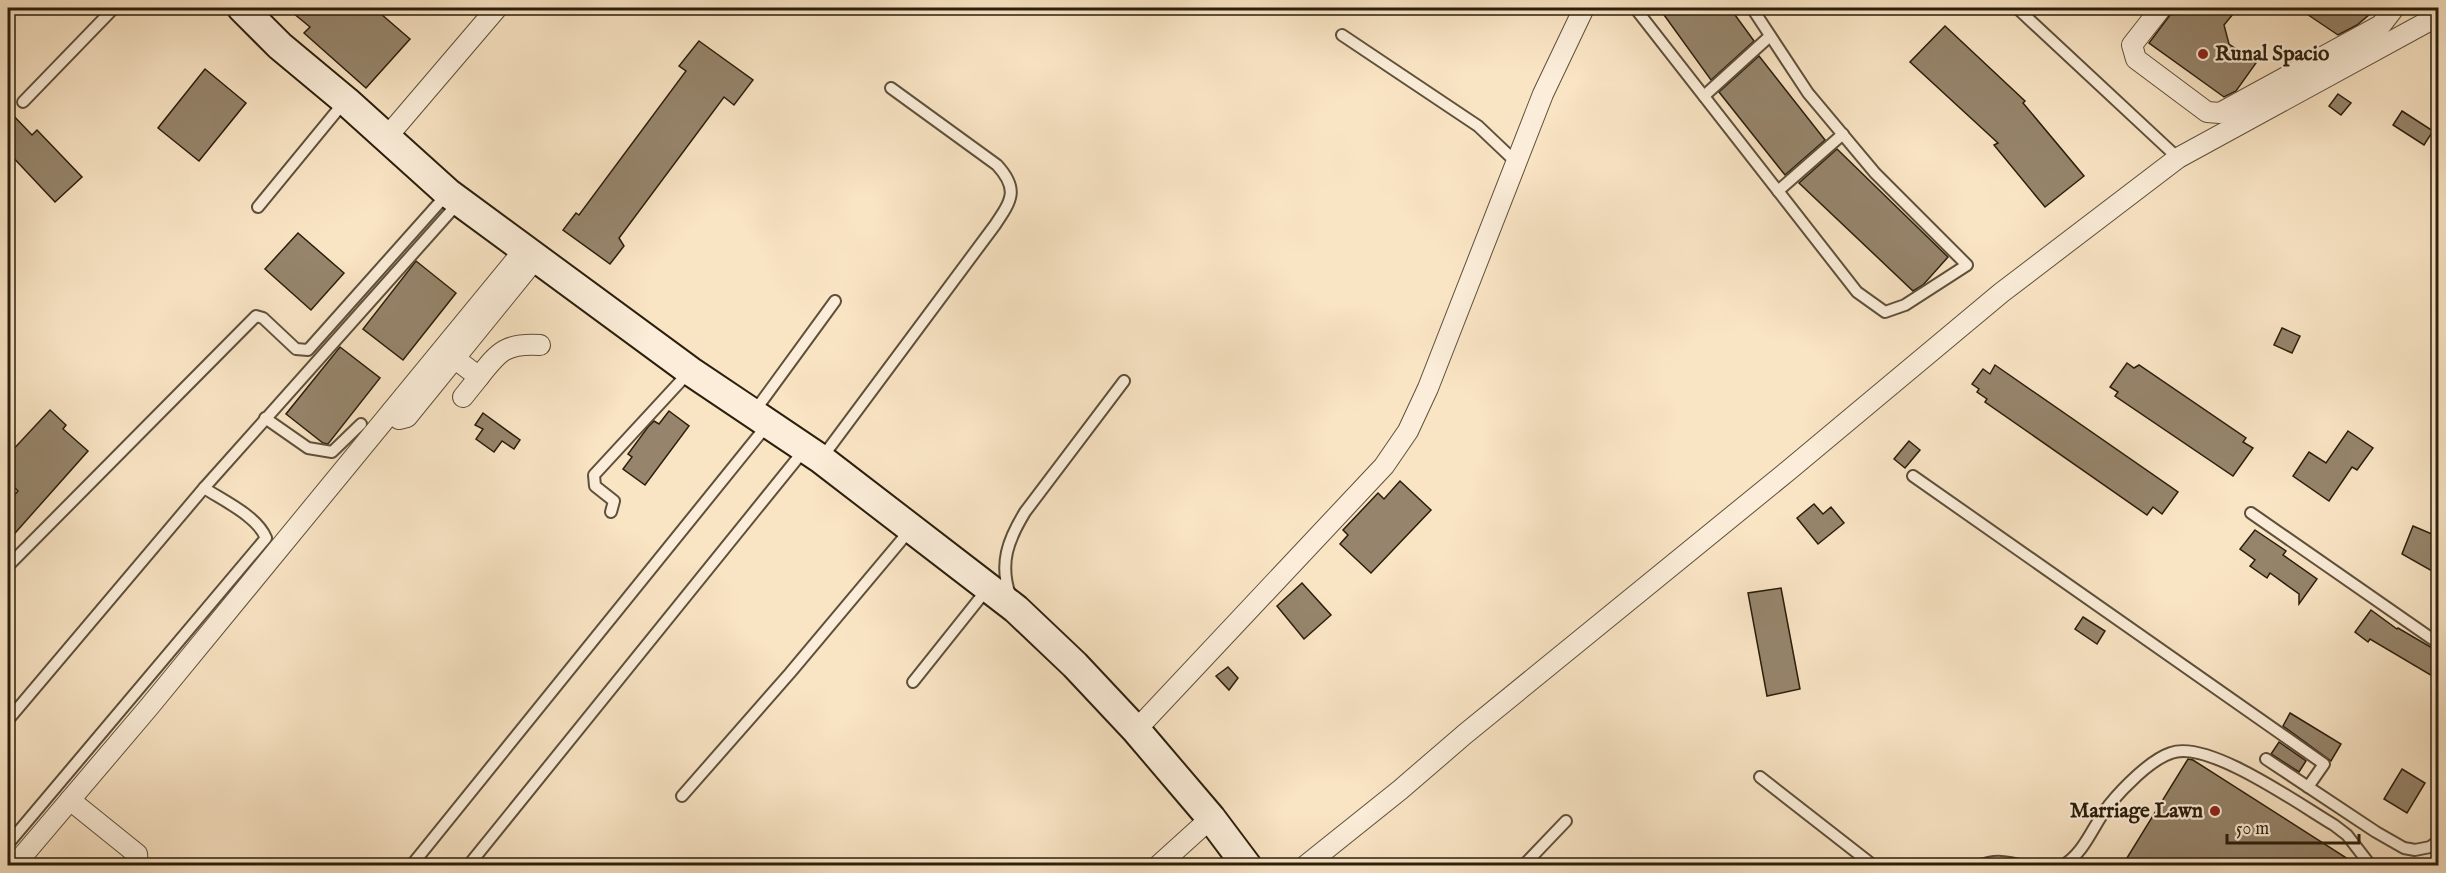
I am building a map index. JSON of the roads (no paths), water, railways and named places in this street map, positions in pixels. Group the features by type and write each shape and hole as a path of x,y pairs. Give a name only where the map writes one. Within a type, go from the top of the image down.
{"main road":[{"path":"242,8 280,46 346,101 454,198 690,371 813,454 912,527 1016,609 1075,665 1136,729 1211,818 1247,866"}],"street":[{"path":"386,138 496,8"},
{"path":"1136,729 1384,466 1408,431 1428,388 1543,94 1584,8"},
{"path":"2162,8 2132,45 2136,59 2207,112 2220,113 2381,25 2394,8"},
{"path":"1305,866 1789,470 2001,293 2178,158 2433,14"},
{"path":"14,866 154,701 392,411 399,419 407,417 448,353 530,254"},
{"path":"464,397 497,354 509,347 522,344 540,345"},
{"path":"448,353 479,376"},
{"path":"70,800 137,854 138,866"},
{"path":"1158,866 1211,818"}],"lane":[{"path":"23,102 114,8"},
{"path":"1635,8 1857,292 1886,312 1905,306 1967,265 1875,173 1808,93 1752,8"},
{"path":"2017,8 2178,158"},
{"path":"1342,35 1478,126 1516,163"},
{"path":"1704,96 1770,36"},
{"path":"468,866 813,454 975,252 1007,208 1011,197 1009,178 997,165 891,88"},
{"path":"258,207 346,101"},
{"path":"1778,191 1843,134"},
{"path":"8,720 454,198"},
{"path":"8,566 256,316 263,318 296,349 308,350 454,198"},
{"path":"411,866 761,418 835,301"},
{"path":"611,512 614,501 596,486 594,475 690,371"},
{"path":"1016,609 1005,580 1004,560 1011,535 1025,512 1124,381"},
{"path":"265,418 308,448 332,452 361,424"},
{"path":"1913,476 2325,764 2308,787"},
{"path":"8,844 266,538 264,533 245,515 204,488"},
{"path":"2251,513 2439,643"},
{"path":"682,796 790,674 912,527"},
{"path":"913,682 988,588"},
{"path":"2062,866 2084,845 2109,805 2152,762 2172,752 2190,751 2210,755 2243,771 2334,825 2347,835 2371,866"},
{"path":"2266,759 2404,848 2415,850 2430,847 2439,842"},
{"path":"1760,777 1874,866"},
{"path":"1523,866 1566,821"},
{"path":"1979,866 1988,862 2002,861 2024,866"}],"place":[{"name":"Runal Spacio","path":"2203,54"},
{"name":"Marriage Lawn","path":"2215,811"}]}
